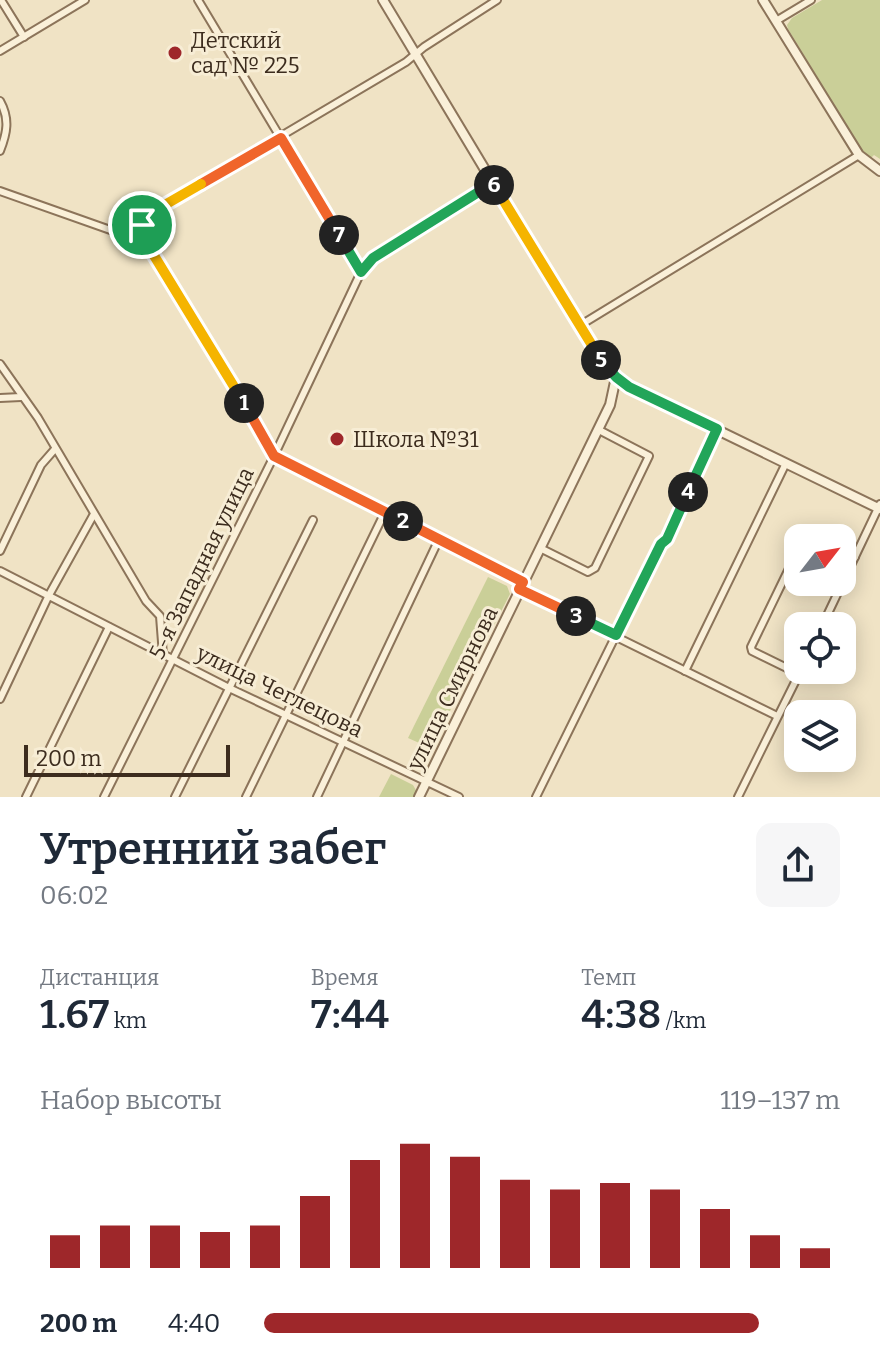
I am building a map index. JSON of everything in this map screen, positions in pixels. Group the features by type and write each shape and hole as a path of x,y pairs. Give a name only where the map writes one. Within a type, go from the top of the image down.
{"street":[{"path":"1,0 24,37"},
{"path":"0,51 85,0"},
{"path":"198,0 361,272"},
{"path":"383,0 579,326 616,377 629,387 879,507 856,555"},
{"path":"0,191 116,232 142,225 156,210 416,55 497,0"},
{"path":"763,0 859,155 880,171"},
{"path":"776,21 811,0"},
{"path":"0,101 8,121 0,151"},
{"path":"579,326 859,155"},
{"name":"5-я Западная улица","path":"104,797 274,456 361,272 373,258 493,183"},
{"path":"142,225 147,244 274,456 777,716"},
{"path":"0,364 38,418 146,601 160,616 163,655"},
{"name":"улица Смирнова","path":"419,797 599,430 610,405 616,377"},
{"path":"0,398 21,397"},
{"path":"536,797 661,544 667,539 717,429"},
{"path":"540,548 588,572 595,568 649,456 599,430"},
{"path":"0,551 41,465 55,449"},
{"path":"685,671 786,463"},
{"path":"246,797 385,512"},
{"path":"0,699 49,595 94,514"},
{"path":"175,797 313,520"},
{"path":"317,797 439,539"},
{"name":"улица Чеглецова","path":"0,571 229,688 459,797"},
{"path":"784,579 751,647 752,651 784,665"},
{"path":"26,797 109,627"},
{"path":"738,797 794,684"}],"green space":[{"path":"822,0 880,0 880,159 874,155 870,159 864,154 788,29 792,18"},
{"path":"488,577 507,586 510,594 434,742 426,746 408,738"},
{"path":"391,774 413,785 417,792 414,797 379,797"}],"place":[{"name":"Детский сад № 225","path":"175,53"},
{"name":"Школа №31","path":"337,439"}],"route":[{"path":"281,138 361,272 373,258 493,183 596,353 616,377 629,387 717,429 671,533 661,544 616,635 519,589 523,582 274,456 147,244 142,225 156,210 281,138"}]}
